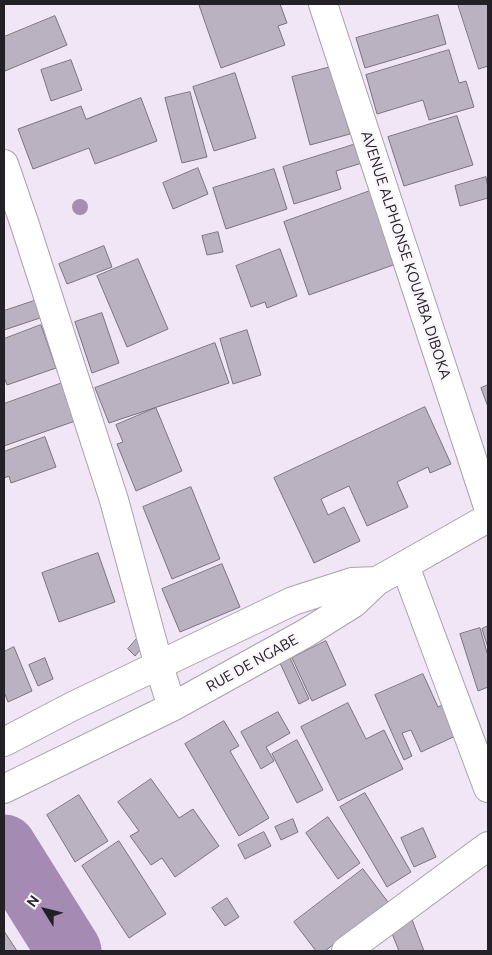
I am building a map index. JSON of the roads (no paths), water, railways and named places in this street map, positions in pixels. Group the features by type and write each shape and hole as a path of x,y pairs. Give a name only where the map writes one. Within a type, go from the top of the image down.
{"street":[{"name":"AVENUE ALPHONSE KOUMBA DIBOKA","path":"323,4 488,507"},
{"path":"4,164 14,229 114,500 172,707"},
{"name":"RUE DE NGABE","path":"4,789 172,707 306,634 354,603 377,581 488,518"},
{"path":"405,566 488,788"},
{"path":"4,742 74,706 293,602 352,582 377,581"},
{"path":"346,951 488,846"}],"waterway":[{"path":"4,847 69,951"}]}
